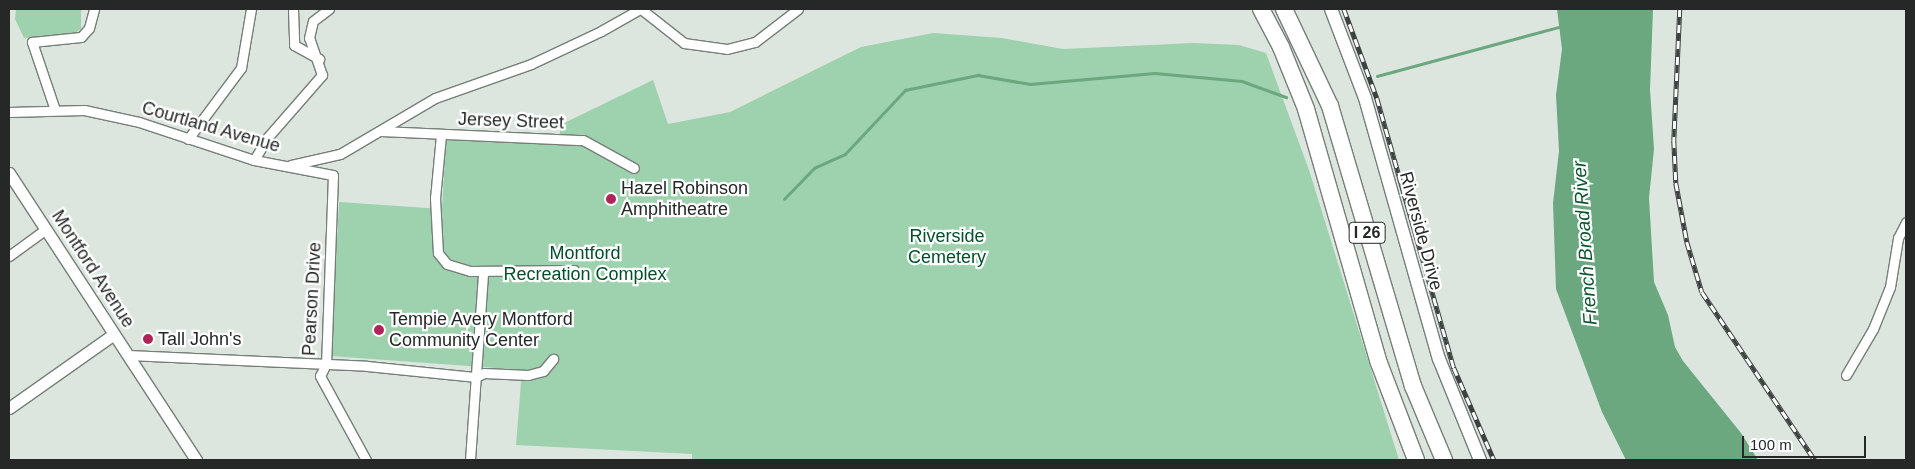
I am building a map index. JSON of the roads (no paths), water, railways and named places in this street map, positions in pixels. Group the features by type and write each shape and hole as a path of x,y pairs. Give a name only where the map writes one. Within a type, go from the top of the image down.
{"highway":[{"name":"I 26","path":"1261,9 1282,47 1306,109 1379,363 1416,460"},
{"name":"I 26","path":"1284,9 1330,106 1413,386 1444,460"}],"main road":[{"name":"Riverside Drive","path":"1331,9 1365,98 1439,359 1480,460"}],"street":[{"path":"55,110 32,42 81,37 89,28 94,9"},
{"path":"188,139 241,68 251,9"},
{"path":"293,9 291,36 294,45 309,56 318,59"},
{"path":"254,160 279,124 318,82 322,69 309,38 310,29 313,21 329,9"},
{"path":"641,9 684,44 727,49 755,42 798,9"},
{"name":"Courtland Avenue","path":"9,112 84,110 139,122 254,160 285,166 340,154 435,98 531,64 601,31 641,9"},
{"name":"Jersey Street","path":"381,131 583,140 634,168"},
{"path":"440,135 435,198 438,253 447,264 459,270 483,272 574,270"},
{"name":"Pearson Drive","path":"285,166 333,175 326,364 320,376 366,460"},
{"name":"Montford Avenue","path":"9,173 196,460"},
{"path":"1846,375 1873,329 1890,287 1898,238 1906,222"},
{"path":"9,256 46,229"},
{"path":"470,460 483,272"},
{"path":"9,408 114,334"},
{"path":"128,355 326,364 476,377 484,372 528,375 543,371 553,359"}],"water":[{"name":"French Broad River","path":"1557,9 1653,9 1650,90 1654,149 1649,198 1654,282 1668,315 1675,347 1683,361 1741,433 1758,460 1626,460 1602,412 1556,289 1553,203 1559,151 1556,95 1562,49"}],"waterway":[{"path":"1377,76 1562,26"},
{"path":"784,199 814,168 845,154 905,90 978,75 1030,84 1155,73 1242,81 1286,97"}],"railway":[{"path":"1344,9 1377,98 1454,368 1494,460"},
{"path":"1680,9 1674,140 1676,183 1687,242 1702,292 1815,460"}],"place":[{"name":"Hazel Robinson Amphitheatre","path":"611,199"},
{"name":"Tempie Avery Montford Community Center","path":"379,330"},
{"name":"Tall John's","path":"148,339"}],"park label":[{"name":"Riverside Cemetery","path":"947,247"},
{"name":"Montford Recreation Complex","path":"585,264"}]}
